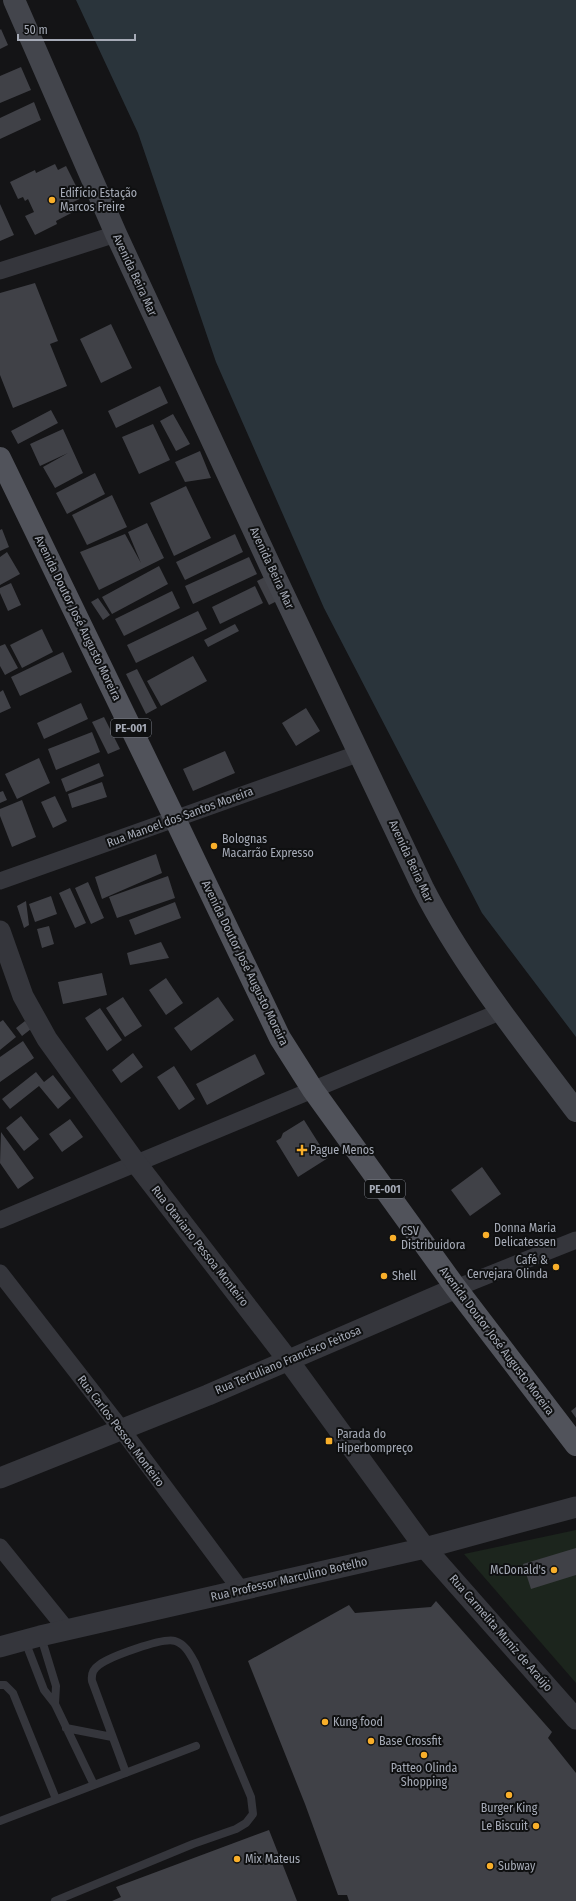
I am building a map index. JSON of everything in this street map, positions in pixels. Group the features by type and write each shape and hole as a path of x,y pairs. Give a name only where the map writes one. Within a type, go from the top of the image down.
{"main road":[{"name":"Avenida Beira Mar","path":"14,0 116,234 273,572 433,907 452,940 502,1011 576,1110"},
{"name":"Avenida Doutor José Augusto Moreira","path":"0,458 176,819 280,1038 313,1090 456,1288 576,1445"}],"street":[{"path":"0,271 116,234"},
{"name":"Rua Manoel dos Santos Moreira","path":"0,881 360,753"},
{"name":"Rua Otaviano Pessoa Monteiro","path":"0,931 23,996 39,1026 136,1163 288,1360 425,1548"},
{"path":"0,1220 502,1011"},
{"name":"Rua Tertuliano Francisco Feitosa","path":"0,1478 122,1430 456,1288 576,1240"},
{"name":"Rua Carlos Pessoa Monteiro","path":"0,1273 122,1430 241,1590"},
{"name":"Rua Professor Marculino Botelho","path":"0,1647 66,1630 425,1548 576,1507"},
{"path":"0,1547 66,1630"},
{"name":"Rua Carmelita Muniz de Araújo","path":"425,1548 576,1719"}],"lane":[{"path":"32,1638 56,1686 55,1704"},
{"path":"32,1638 44,1690 55,1704 94,1785"},
{"path":"55,1901 193,1844 236,1829 246,1823 254,1812 251,1798 195,1663 181,1643 171,1640 154,1643 103,1662 91,1674 92,1681 112,1737 126,1772"},
{"path":"0,1685 8,1687 15,1697 56,1799"},
{"path":"66,1728 112,1737"},
{"path":"0,1821 196,1746"}],"shaded area":[{"path":"76,0 576,0 576,1037 482,913 324,608 216,362 138,133"},
{"path":"576,1530 576,1683 464,1554"}],"building":[{"path":"1,29 8,45 0,49 0,30"},
{"path":"21,67 31,90 0,103 0,76"},
{"path":"34,102 41,120 0,139 0,118"},
{"name":"Edifício Estação Marcos Freire","path":"55,164 58,170 66,166 82,198 73,202 77,210 56,221 57,224 35,235 25,216 34,212 28,199 25,201 23,197 18,199 10,182 35,170 36,173"},
{"path":"0,204 14,235 0,241"},
{"path":"35,283 58,341 50,344 67,386 13,408 0,375 0,293"},
{"path":"111,324 132,368 101,383 80,339"},
{"path":"160,386 168,403 116,428 108,411"},
{"path":"51,410 58,423 18,444 11,431"},
{"path":"173,414 190,444 176,451 160,421"},
{"path":"153,424 170,460 139,474 122,437"},
{"path":"63,429 83,473 55,488 43,467 68,453 40,466 30,444"},
{"path":"200,451 211,478 185,482 175,462"},
{"path":"95,473 105,494 67,514 56,493"},
{"path":"186,486 211,538 174,556 150,503"},
{"path":"112,495 127,527 87,545 72,515"},
{"path":"147,523 164,558 99,590 80,552 125,534 141,563 128,532"},
{"path":"2,529 9,547 0,551 0,530"},
{"path":"235,534 243,552 185,580 176,562"},
{"path":"7,552 20,574 0,585 0,557"},
{"path":"249,557 257,574 193,604 185,586"},
{"path":"159,566 168,584 112,614 102,597"},
{"path":"267,576 279,600 269,605 257,581"},
{"path":"11,583 21,605 8,611 0,593 0,588"},
{"path":"255,586 263,603 220,624 212,607"},
{"path":"172,591 180,608 124,636 115,619"},
{"path":"98,598 110,615 103,620 91,602"},
{"path":"198,611 207,629 136,663 127,645"},
{"path":"235,624 239,631 208,647 204,640"},
{"path":"42,629 53,652 22,668 10,645"},
{"path":"5,644 18,668 5,675 0,666 0,646"},
{"path":"63,652 72,672 20,696 11,677"},
{"path":"193,656 207,681 161,706 147,681"},
{"path":"137,669 157,708 146,714 126,674"},
{"path":"3,690 11,708 0,713 0,692"},
{"path":"81,703 88,719 44,739 37,723"},
{"path":"306,708 320,731 296,746 282,723"},
{"path":"104,717 120,749 108,754 92,722"},
{"path":"92,732 100,752 56,770 48,749"},
{"path":"225,751 235,773 193,791 183,769"},
{"path":"39,758 50,783 17,799 5,774"},
{"path":"99,763 104,776 66,792 61,779"},
{"path":"102,782 107,797 72,808 68,794"},
{"path":"3,791 7,800 0,803 0,792"},
{"path":"55,796 67,821 53,828 41,802"},
{"path":"22,800 36,837 12,847 0,816 0,809"},
{"path":"156,854 162,873 102,899 95,877"},
{"path":"168,876 175,898 117,918 109,897"},
{"path":"88,882 104,918 91,924 75,888"},
{"path":"70,888 86,923 75,928 59,893"},
{"path":"51,896 57,914 35,922 29,904"},
{"path":"26,901 29,925 24,928 17,906"},
{"path":"175,902 181,918 135,935 129,920"},
{"path":"49,926 54,944 42,948 37,929"},
{"path":"161,942 169,958 130,965 127,953"},
{"path":"102,973 107,995 63,1004 58,982"},
{"path":"166,978 183,1003 166,1015 149,990"},
{"path":"123,997 142,1026 125,1037 106,1008"},
{"path":"218,997 234,1020 191,1051 174,1028"},
{"path":"100,1008 122,1040 107,1051 85,1018"},
{"path":"3,1020 16,1037 0,1050 0,1022"},
{"path":"25,1021 31,1029 22,1036 16,1028"},
{"path":"23,1041 34,1058 0,1082 0,1057"},
{"path":"133,1053 143,1067 121,1083 112,1070"},
{"path":"255,1054 265,1074 207,1105 196,1084"},
{"path":"174,1066 195,1099 179,1110 157,1077"},
{"path":"36,1072 44,1082 53,1075 71,1098 58,1109 39,1086 10,1109 2,1099"},
{"path":"21,1116 39,1139 24,1151 6,1128"},
{"path":"70,1119 83,1137 62,1152 49,1134"},
{"name":"Pague Menos","path":"304,1120 328,1158 298,1177 276,1141 281,1138 283,1133"},
{"path":"1,1132 34,1178 18,1189 0,1163"},
{"path":"482,1167 501,1194 470,1216 451,1190"},
{"path":"576,1407 576,1418 571,1411"},
{"path":"576,1548 576,1575 531,1589 523,1564"},
{"name":"Patteo Olinda Shopping","path":"436,1601 552,1732 548,1738 576,1773 576,1901 349,1901 347,1895 338,1895 305,1804 248,1661 349,1605 355,1613 431,1607"},
{"name":"Mix Mateus","path":"269,1830 297,1901 112,1901 121,1897 116,1887"}],"place":[{"name":"Edifício Estação Marcos Freire","path":"52,200"},
{"name":"Bolognas Macarrão Expresso","path":"214,846"},
{"name":"Pague Menos","path":"302,1150"},
{"name":"Donna Maria Delicatessen","path":"486,1235"},
{"name":"CSV Distribuidora","path":"393,1238"},
{"name":"Café & Cervejara Olinda","path":"556,1267"},
{"name":"Shell","path":"384,1276"},
{"name":"Parada do Hiperbompreço","path":"329,1441"},
{"name":"McDonald's","path":"554,1570"},
{"name":"Kung food","path":"325,1722"},
{"name":"Base Crossfit","path":"371,1741"},
{"name":"Patteo Olinda Shopping","path":"424,1755"},
{"name":"Burger King","path":"509,1795"},
{"name":"Le Biscuit","path":"536,1826"},
{"name":"Mix Mateus","path":"237,1859"},
{"name":"Subway","path":"490,1866"}]}
